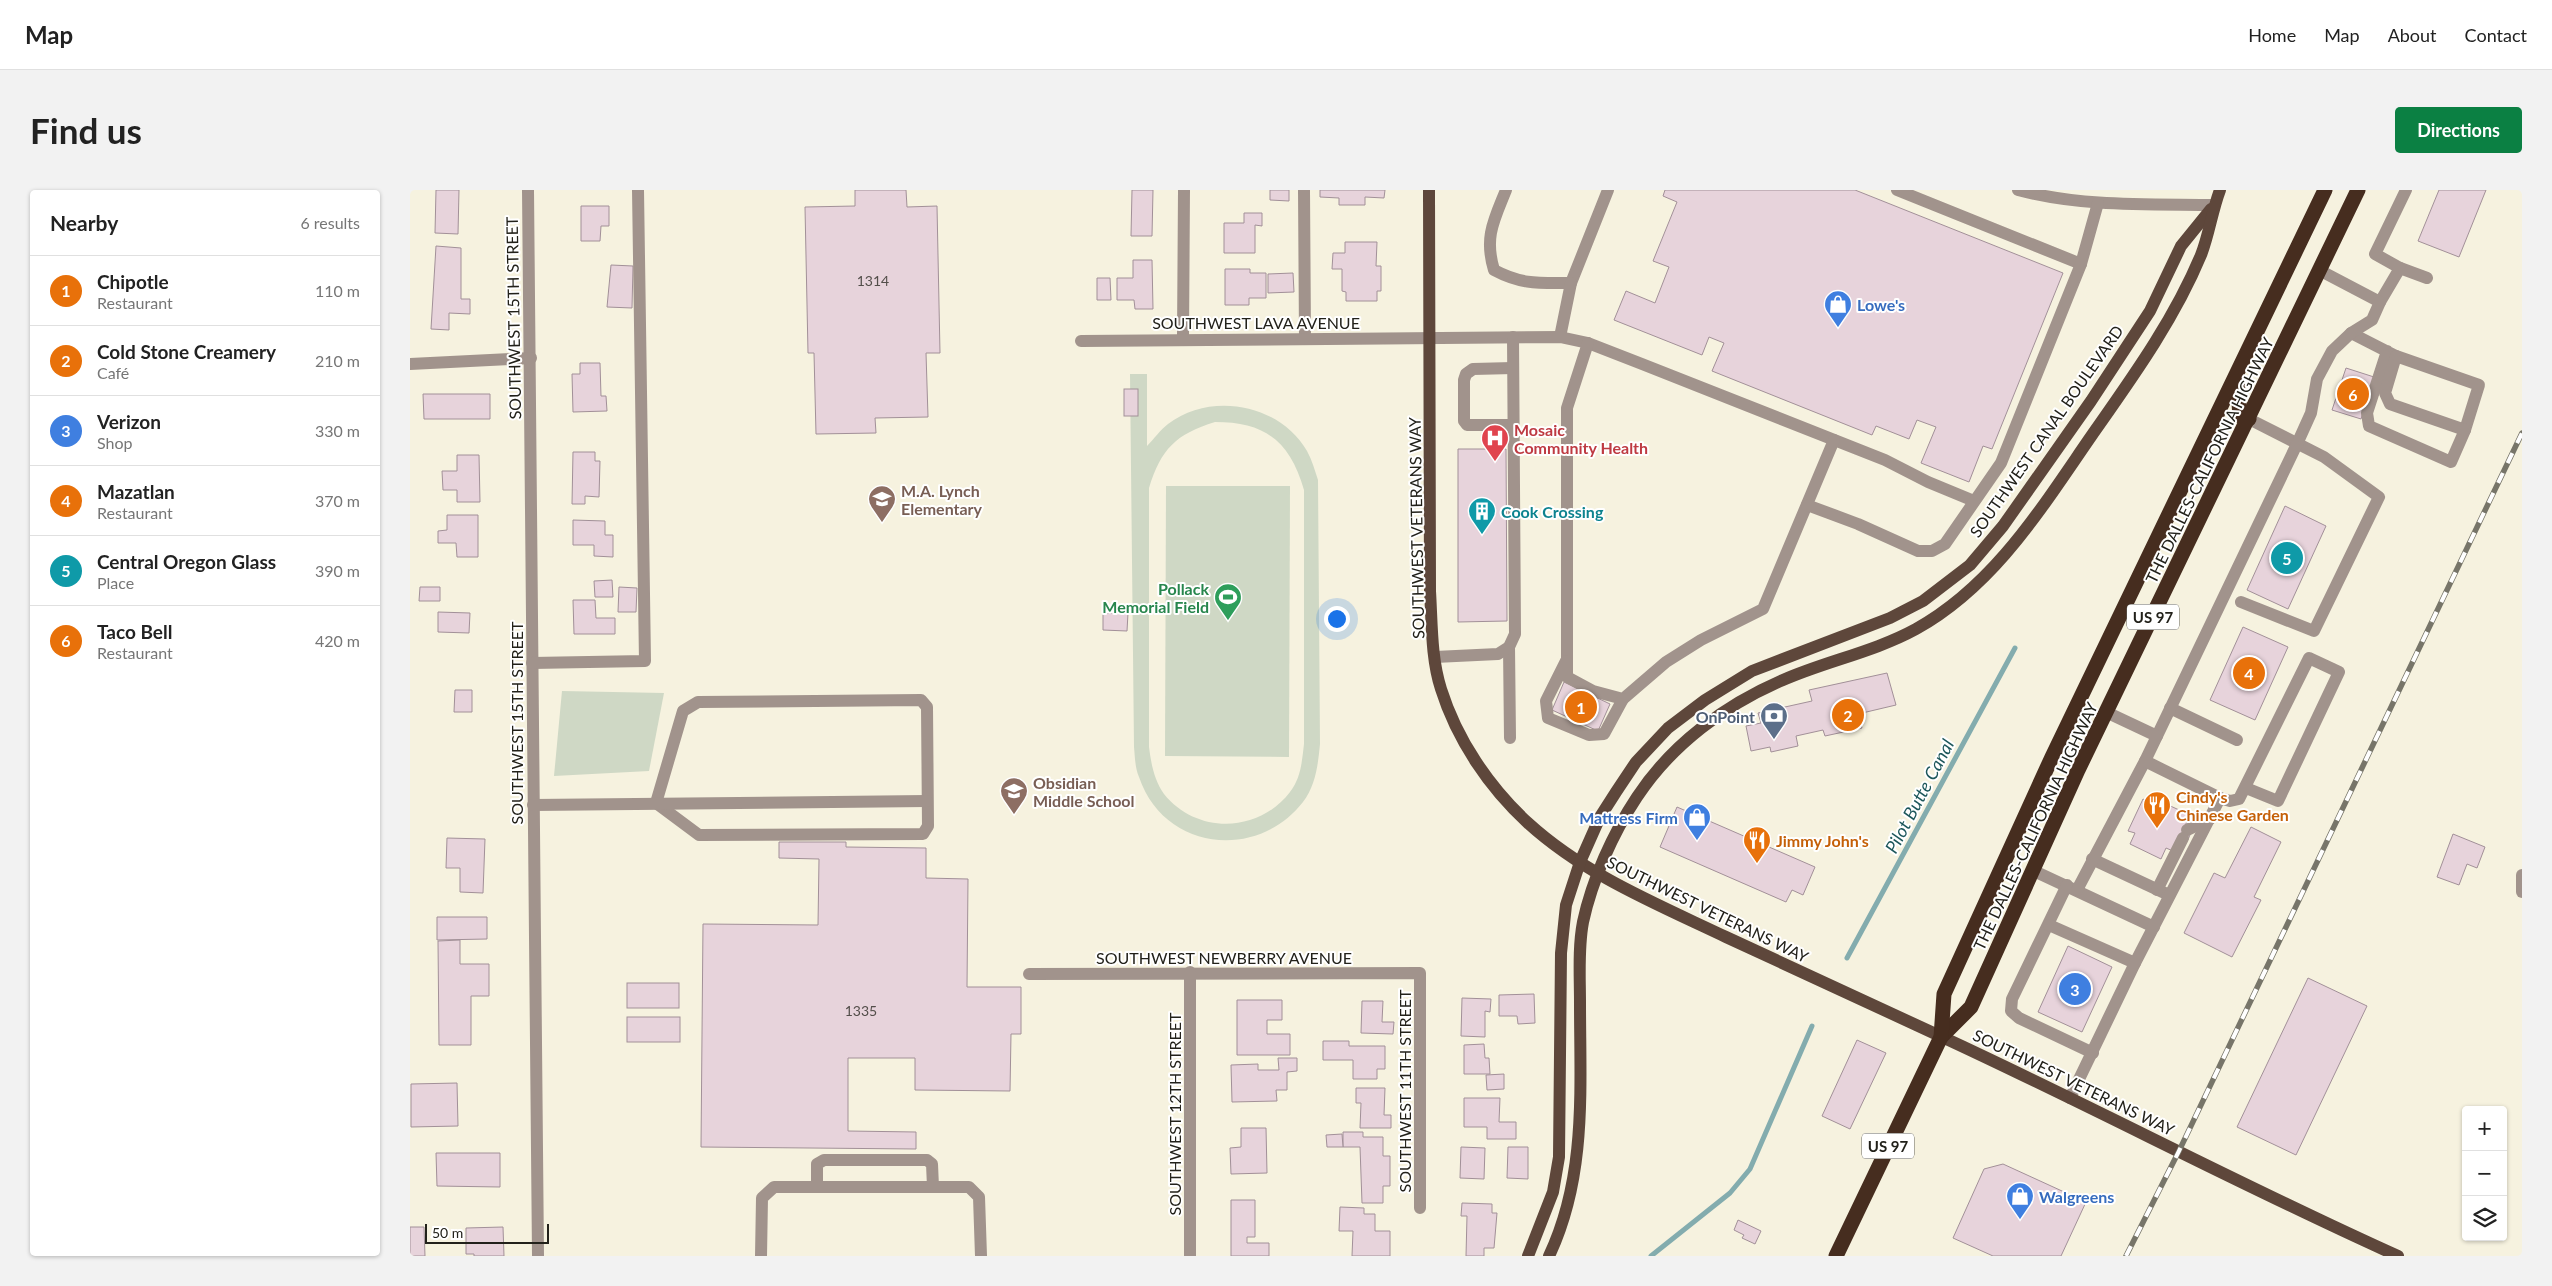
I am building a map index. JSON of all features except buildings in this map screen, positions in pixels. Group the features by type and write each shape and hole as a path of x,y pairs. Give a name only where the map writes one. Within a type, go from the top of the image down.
{"highway":[{"name":"THE DALLES-CALIFORNIA HIGHWAY","path":"1941,1037 1944,994 2052,757 2326,190"},
{"name":"THE DALLES-CALIFORNIA HIGHWAY","path":"1836,1256 1941,1037 1972,1007 2106,712 2358,190"},
{"path":"2237,375 2238,410 2240,416 2249,419"}],"main road":[{"name":"SOUTHWEST VETERANS WAY","path":"1429,190 1431,337 1430,591 1435,657 1440,686 1454,725 1477,764 1508,802 1528,822 1580,862 1631,892 2070,1098 2398,1256"},
{"name":"SOUTHWEST CANAL BOULEVARD","path":"1549,1256 1559,1234 1571,1196 1578,1158 1583,924 1599,874 1631,806 1655,772 1689,737 1719,714 1783,680 1913,630 1968,593 2004,557 2107,414 2169,319 2202,253 2214,205 2220,190"},
{"name":"SOUTHWEST CANAL BOULEVARD","path":"1528,1256 1553,1192 1559,1157 1561,953 1566,905 1580,862 1600,817 1616,792 1636,762 1668,728 1706,700 1752,671 1890,618 1923,600 1970,564 2003,526 2091,401 2150,312 2181,246 2214,205"}],"street":[{"name":"SOUTHWEST 15TH STREET","path":"528,190 538,1256"},
{"path":"532,663 645,661 638,190"},
{"path":"1183,338 1184,190"},
{"path":"1304,190 1305,338"},
{"path":"1506,190 1492,225 1488,252 1494,270 1511,279 1529,284 1571,283"},
{"path":"1560,337 1571,283 1608,190"},
{"path":"1897,190 2081,264"},
{"path":"2018,190 2046,197 2079,194 2098,204 2214,205"},
{"path":"2406,190 2375,254 2400,268 2427,278"},
{"path":"1807,505 1858,524 1918,551 1932,551 1945,544 2001,463 2081,264 2098,204"},
{"path":"2093,1053 2019,1018 2011,1010 2012,999 2050,924 2072,887 2092,859 2145,761 2298,444 2311,413 2317,379 2332,351 2351,333 2372,320 2400,268"},
{"path":"2319,270 2380,302"},
{"path":"2351,333 2391,354 2479,385 2465,430 2451,462 2369,426 2367,413 2391,354"},
{"path":"1510,738 1509,647 1515,634 1512,337"},
{"name":"SOUTHWEST LAVA AVENUE","path":"1081,341 1183,338 1560,337 1588,343 1834,440 1974,501"},
{"path":"1588,343 1567,408 1567,677 1593,692 1623,699"},
{"path":"2391,354 2385,393 2390,404 2465,430"},
{"path":"410,364 530,358"},
{"path":"1513,368 1473,369 1466,374 1464,380 1464,420 1467,425 1513,425"},
{"path":"2241,602 2314,631 2379,497 2324,457 2249,419"},
{"path":"1567,658 1546,701 1548,718 1588,736 1604,734 1623,699 1666,662 1701,640 1763,609 1834,440"},
{"path":"1435,657 1498,654 1509,647"},
{"path":"2145,761 2220,798 2230,801 2239,799 2309,658 2339,672 2278,801 2246,788"},
{"path":"921,700 927,707 928,826 923,834 699,836 656,803 683,711 698,702 921,700"},
{"path":"2170,708 2237,740"},
{"path":"2106,712 2157,736"},
{"path":"2163,892 2210,819 2220,798"},
{"path":"533,805 927,801"},
{"path":"2070,1098 2154,927 2163,892 2185,834 2210,819"},
{"path":"2092,859 2163,892"},
{"path":"2034,871 2072,887 2154,927"},
{"path":"2522,875 2522,892"},
{"path":"2050,924 2135,963"},
{"name":"SOUTHWEST NEWBERRY AVENUE","path":"1028,974 1190,972 1420,973"},
{"name":"SOUTHWEST 12TH STREET","path":"1190,972 1190,1256"},
{"name":"SOUTHWEST 11TH STREET","path":"1420,973 1420,1208"},
{"path":"817,1187 817,1164 824,1160 927,1160 932,1164 933,1187"},
{"path":"761,1256 762,1198 774,1188 968,1187 979,1197 981,1256"}],"green space":[{"path":"1130,374 1147,374 1147,446 1165,426 1185,414 1204,408 1224,406 1244,407 1280,422 1295,435 1309,454 1318,480 1320,744 1314,781 1303,802 1284,821 1261,833 1237,840 1213,839 1190,833 1169,820 1151,802 1139,777 1134,747","holes":["1215,422 1233,423 1261,431 1283,447 1298,473 1304,490 1304,744 1302,763 1294,787 1277,806 1262,815 1228,824 1210,822 1193,817 1178,807 1164,794 1155,777 1152,765 1149,747 1149,488 1165,453 1180,438"]},
{"name":"Pollack Memorial Field","path":"1166,486 1290,486 1289,757 1165,756"},
{"path":"562,691 664,693 649,771 554,776"}],"waterway":[{"name":"Pilot Butte Canal","path":"1847,958 2015,648"},
{"name":"Pilot Butte Canal","path":"1651,1256 1730,1193 1750,1169 1812,1026"}],"railway":[{"path":"2126,1256 2179,1151 2522,433"}],"place":[{"name":"Lowe's","path":"1838,328"},
{"name":"Taco Bell","path":"2353,394"},
{"name":"Mosaic Community Health","path":"1495,462"},
{"name":"M.A. Lynch Elementary","path":"882,523"},
{"name":"Cook Crossing","path":"1482,535"},
{"name":"Central Oregon Glass","path":"2287,558"},
{"name":"Pollack Memorial Field","path":"1228,621"},
{"name":"Mazatlan","path":"2249,673"},
{"name":"Chipotle","path":"1581,707"},
{"name":"Cold Stone Creamery","path":"1848,715"},
{"name":"OnPoint","path":"1774,740"},
{"name":"Obsidian Middle School","path":"1014,815"},
{"name":"Cindy's Chinese Garden","path":"2157,829"},
{"name":"Mattress Firm","path":"1697,841"},
{"name":"Jimmy John's","path":"1757,864"},
{"name":"Verizon","path":"2075,989"},
{"name":"Walgreens","path":"2020,1220"}]}
